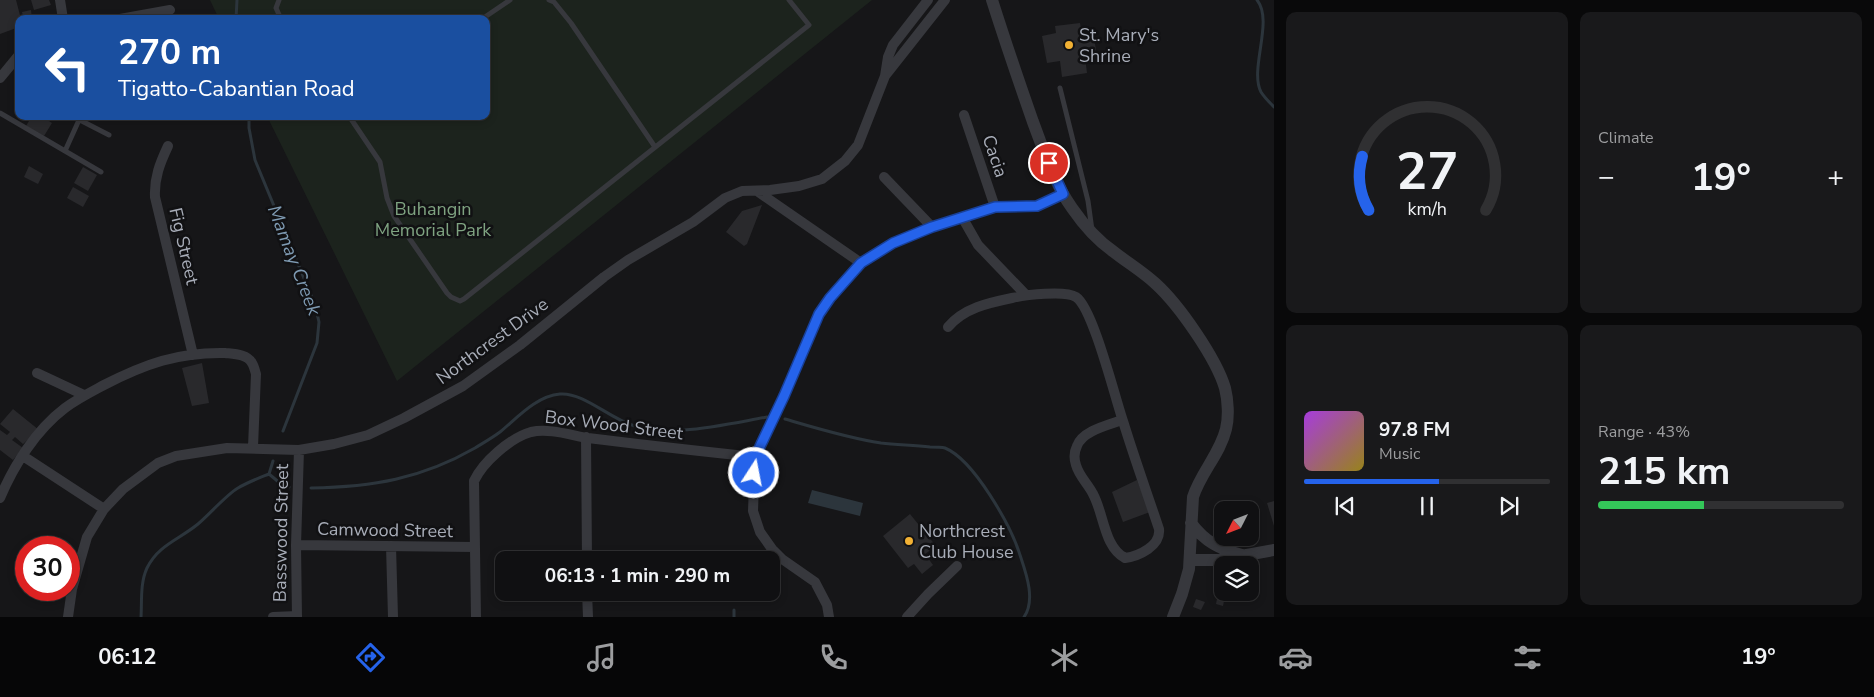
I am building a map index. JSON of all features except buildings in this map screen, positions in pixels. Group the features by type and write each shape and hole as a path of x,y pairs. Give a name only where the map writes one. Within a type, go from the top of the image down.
{"street":[{"path":"60,0 62,15"},
{"name":"Northcrest Drive","path":"885,76 945,0"},
{"path":"992,0 1042,147 1063,194 1072,209 1112,251 1157,285 1205,347 1225,388 1228,411 1226,428 1218,450 1197,485 1193,497 1190,523 1190,560 1186,581 1173,617"},
{"path":"926,2 935,12"},
{"name":"Northcrest Drive","path":"68,617 72,589 87,537 104,509 124,489 158,463 176,456 227,448 253,447 299,450 334,444 368,435 463,386 520,345 604,277 628,260 693,222 725,198 742,191 799,186 822,179 845,161 858,145 885,76 888,57 893,44 926,2"},
{"path":"142,15 170,10"},
{"path":"0,78 15,60"},
{"name":"Cacia","path":"964,115 995,207"},
{"name":"Fig Street","path":"168,146 157,171 154,184 155,197 193,355"},
{"path":"884,177 932,227"},
{"path":"757,191 861,263"},
{"path":"829,617 824,599 815,582 772,549 760,532 753,511 755,457 784,396 819,314 830,298 861,263 893,243 932,227 995,207 1037,206 1063,194"},
{"path":"962,218 978,245 1026,295"},
{"path":"948,327 956,318 977,306 1026,295 1073,295 1081,302 1096,336 1160,534 1158,539 1146,550 1133,557 1125,558 1114,550 1095,496 1078,473 1074,456 1077,444 1086,436 1095,430 1122,420"},
{"path":"0,498 6,483 42,429 64,408 84,395 136,369 160,360 208,353 236,354 246,357 252,363 256,374 253,447"},
{"path":"36,373 84,395"},
{"name":"Box Wood Street","path":"476,617 474,481 480,469 521,436 532,432 548,431 586,438 755,457"},
{"path":"586,438 587,551"},
{"name":"Basswood Street","path":"297,616 296,545 299,450"},
{"path":"23,456 104,509"},
{"path":"1190,523 1201,536 1217,547 1247,556 1274,550"},
{"name":"Camwood Street","path":"296,545 474,548"},
{"path":"391,546 393,617"},
{"path":"1190,560 1214,560"},
{"path":"907,617 957,566"},
{"path":"587,601 588,617"},
{"path":"273,617 297,616"}],"lane":[{"path":"279,0 276,8 279,15"},
{"path":"488,15 510,0"},
{"path":"352,120 380,162 387,198 394,216 447,293 455,300 464,299 809,25 789,0"},
{"path":"552,1 571,23 655,147"},
{"path":"1060,88 1088,201 1093,233"},
{"path":"0,113 100,172"},
{"path":"65,151 79,120 109,135"}],"green space":[{"name":"Buhangin Memorial Park","path":"210,0 872,0 397,381 269,120 490,120 490,15 217,15"}],"shaded area":[{"path":"812,490 863,503 860,516 808,503"}],"waterway":[{"name":"Mamay Creek","path":"236,15 237,0"},
{"path":"1257,0 1262,9 1263,20 1258,82 1261,92 1274,107"},
{"name":"Mamay Creek","path":"249,120 255,160 315,305 319,322 317,343 283,431"},
{"path":"311,488 375,483 415,474 435,467 455,459 491,438 535,403 560,394 578,397 623,422 662,432 705,428 767,417"},
{"path":"785,419 869,441 945,448 956,455 979,479 1009,528 1029,586 1028,610 1024,617"},
{"name":"Mamay Creek","path":"269,474 273,461"},
{"path":"269,474 281,484 289,487"},
{"path":"141,617 143,580 147,568 157,554 198,524 233,491 269,474"},
{"path":"734,610 734,617"}],"place":[{"name":"St. Mary's Shrine","path":"1069,45"},
{"name":"Northcrest Club House","path":"909,541"}],"route":[{"path":"754,473 755,457 784,396 801,352 819,314 830,298 861,263 893,243 932,227 995,207 1037,206 1049,202 1063,194 1049,163"}]}
